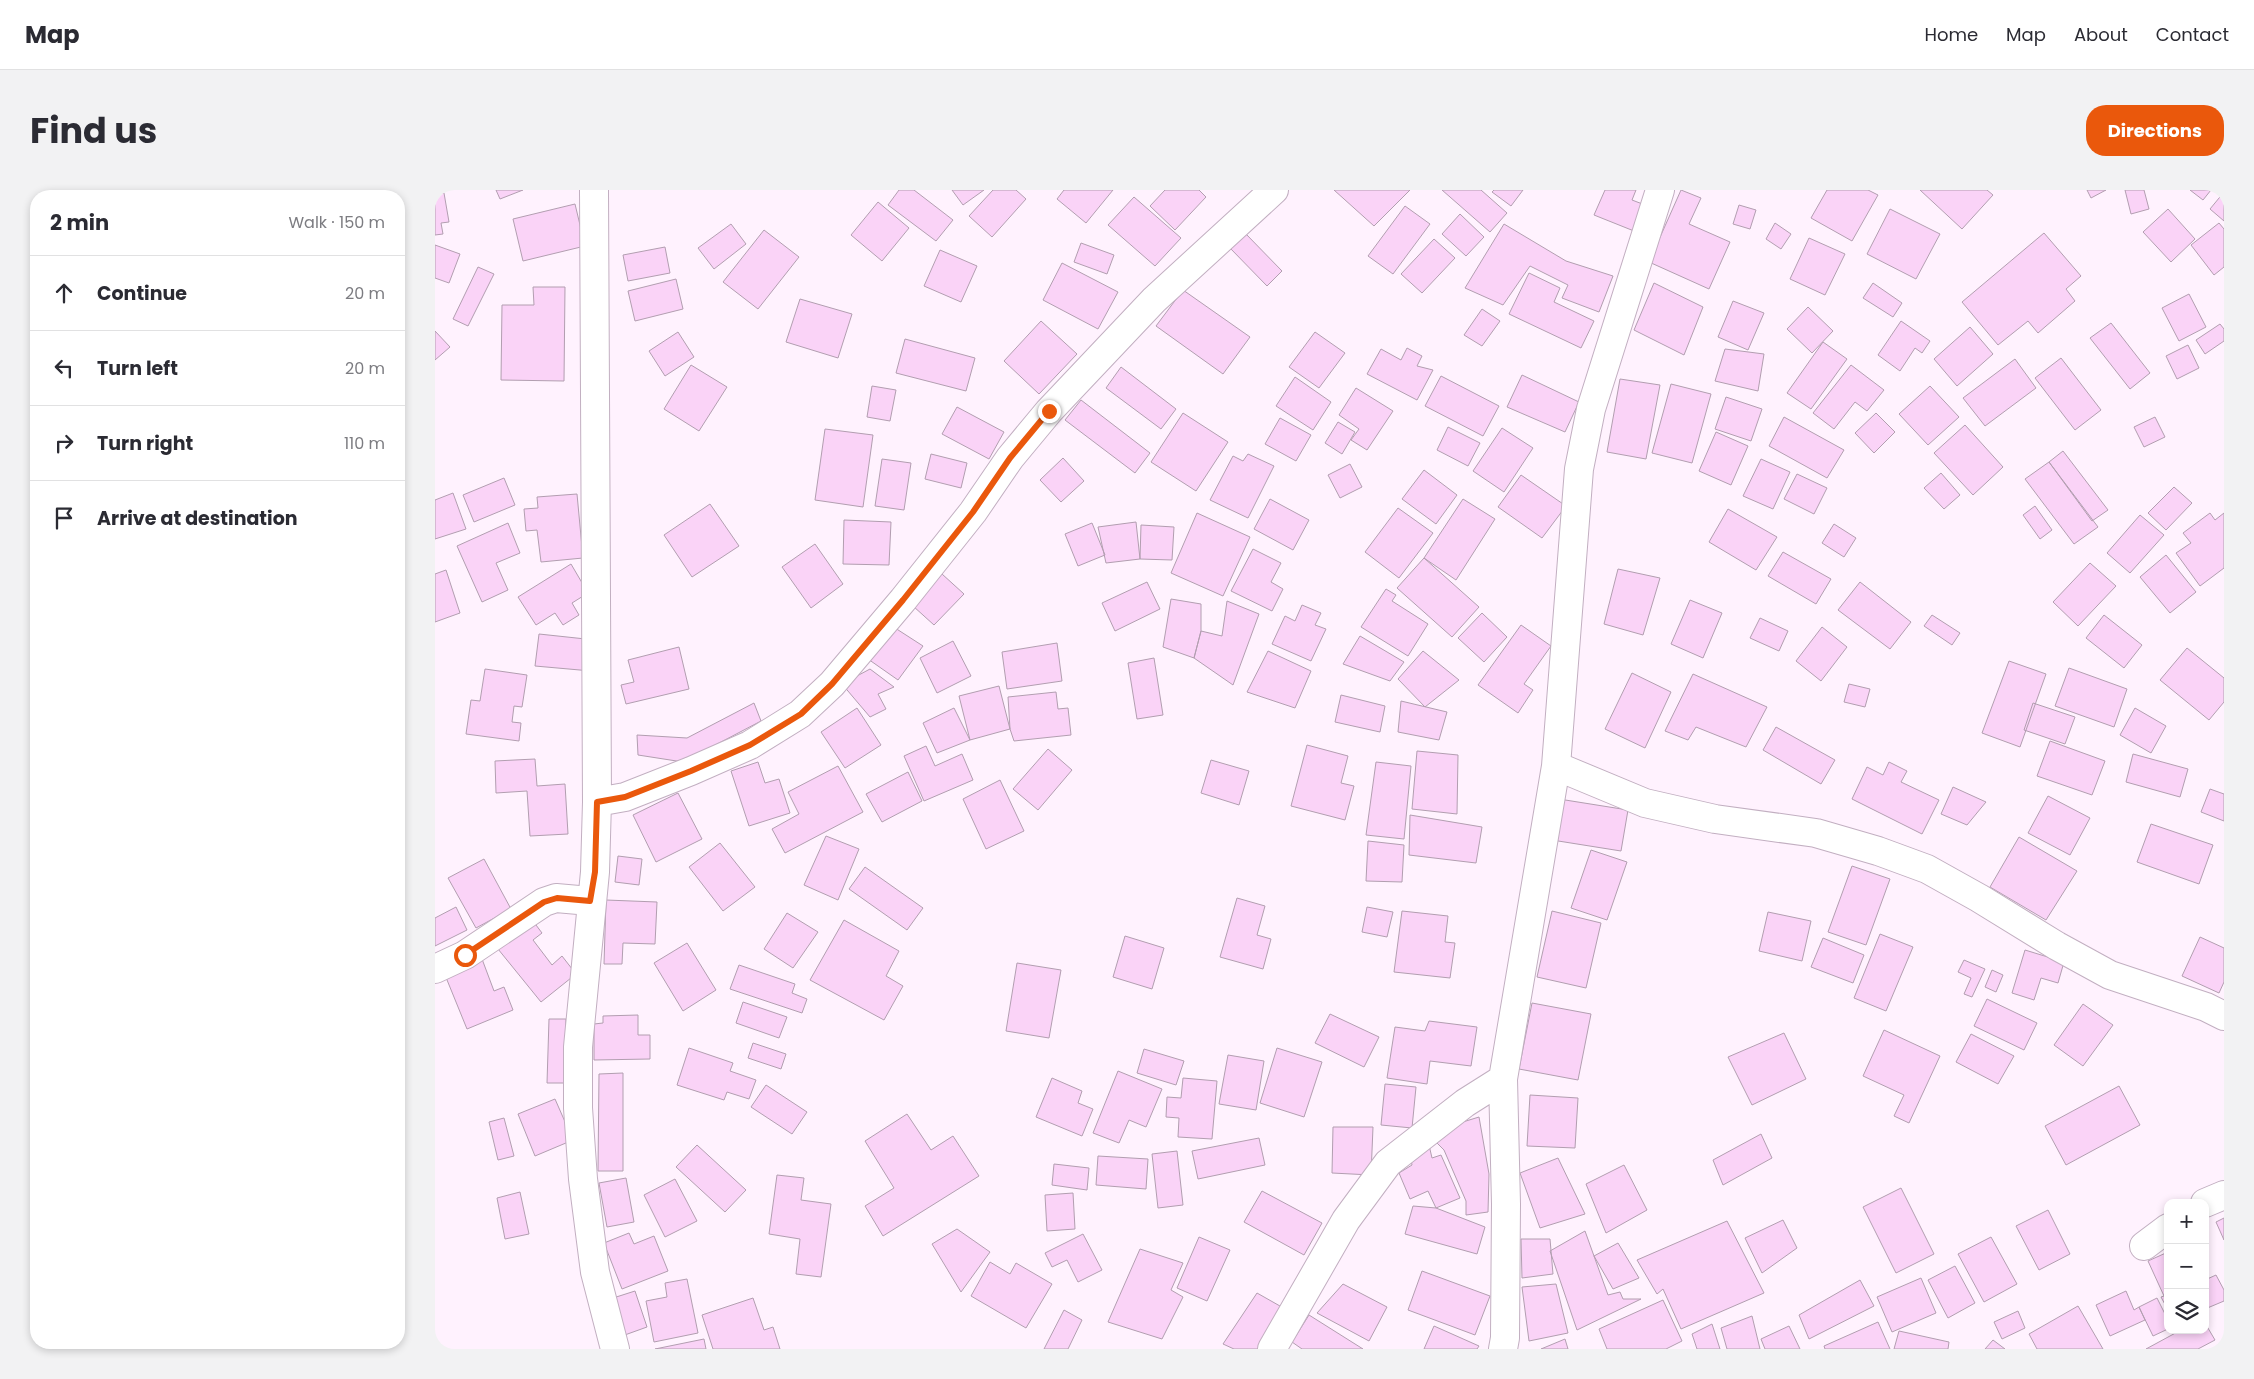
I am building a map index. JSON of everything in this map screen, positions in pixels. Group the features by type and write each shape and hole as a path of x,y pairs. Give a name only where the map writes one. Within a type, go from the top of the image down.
{"street":[{"path":"594,190 597,802 595,872 590,901 577,1047 578,1108 583,1179 595,1272 615,1349"},
{"path":"597,802 625,797 691,771 750,745 801,714 832,684 903,600 973,512 1010,458 1049,411 1154,300 1274,190"},
{"path":"1503,1349 1505,1338 1506,1204 1503,1079 1556,766 1579,469 1591,409 1660,190"},
{"path":"1556,766 1645,803 1715,819 1816,833 1878,851 1927,869 1979,898 2057,946 2110,974 2206,1007 2224,1016"},
{"path":"435,969 465,955 544,902 557,898 590,901"},
{"path":"1273,1349 1346,1220 1388,1163 1465,1103 1503,1079"},
{"path":"2209,1201 2224,1195"},
{"path":"2144,1246 2164,1231"}],"building":[{"path":"496,190 523,190 500,199"},
{"path":"899,190 914,190 953,220 936,241 888,205"},
{"path":"952,190 984,190 963,205"},
{"path":"993,190 1016,190 1026,199 992,237 969,216"},
{"path":"1064,190 1113,190 1086,223 1057,199"},
{"path":"1165,190 1199,190 1206,197 1175,230 1150,206"},
{"path":"1334,190 1410,190 1374,226"},
{"path":"1442,190 1481,190 1507,213 1490,232"},
{"path":"1494,190 1523,190 1511,206 1492,192"},
{"path":"1605,190 1636,190 1632,200 1645,205 1634,231 1594,215"},
{"path":"1681,190 1701,198 1689,224 1730,242 1709,289 1649,262"},
{"path":"1827,190 1868,190 1878,195 1852,241 1811,218"},
{"path":"1920,190 1987,190 1993,195 1962,229"},
{"path":"2087,190 2106,190 2091,198"},
{"path":"2125,190 2144,190 2149,209 2131,214"},
{"path":"2190,190 2211,190 2203,200"},
{"path":"2224,192 2224,221 2210,209"},
{"path":"444,193 449,222 441,223 443,234 435,235 435,194"},
{"path":"1134,197 1181,238 1155,266 1108,225"},
{"path":"878,202 909,228 882,261 851,235"},
{"path":"575,204 585,246 523,261 513,219"},
{"path":"1739,205 1756,210 1750,229 1733,224"},
{"path":"1405,206 1430,224 1393,274 1368,256"},
{"path":"1890,209 1940,234 1916,279 1867,254"},
{"path":"2168,209 2195,239 2171,262 2143,232"},
{"path":"1460,214 1484,237 1466,256 1442,234"},
{"path":"1775,223 1791,234 1781,249 1766,239"},
{"path":"2219,223 2224,229 2224,267 2214,275 2191,245"},
{"path":"731,224 746,244 714,269 698,248"},
{"path":"1504,224 1566,261 1613,276 1599,312 1562,298 1568,285 1530,266 1503,305 1465,288"},
{"path":"764,230 799,257 758,309 723,282"},
{"path":"1245,233 1282,271 1267,286 1230,248"},
{"path":"2044,233 2081,276 2066,289 2075,301 2038,333 2028,321 1998,345 1962,302"},
{"path":"1809,238 1845,254 1825,295 1790,279"},
{"path":"1434,239 1455,258 1422,293 1401,274"},
{"path":"1081,243 1114,255 1107,274 1074,262"},
{"path":"435,245 460,254 449,283 435,278"},
{"path":"665,247 670,273 628,281 623,255"},
{"path":"940,250 977,266 961,302 924,286"},
{"path":"1062,263 1118,292 1098,329 1043,300"},
{"path":"478,267 494,274 468,326 453,319"},
{"path":"1529,273 1560,288 1554,302 1594,321 1581,348 1509,314"},
{"path":"676,279 683,309 635,321 628,291"},
{"path":"1654,283 1703,307 1684,355 1634,330"},
{"path":"1873,283 1902,303 1893,317 1863,298"},
{"path":"533,287 565,287 564,381 501,380 502,305 534,305"},
{"path":"1183,290 1250,337 1223,374 1156,326"},
{"path":"2189,294 2206,327 2179,341 2162,308"},
{"path":"800,299 852,314 838,358 786,342"},
{"path":"1733,301 1764,313 1748,350 1718,337"},
{"path":"1808,307 1833,331 1812,353 1787,329"},
{"path":"1482,309 1500,321 1482,346 1464,335"},
{"path":"1041,321 1077,354 1039,394 1004,361"},
{"path":"1901,321 1930,341 1922,353 1915,348 1900,371 1878,355"},
{"path":"2111,323 2150,373 2130,389 2090,338"},
{"path":"2220,324 2224,329 2224,341 2205,354 2196,340"},
{"path":"1970,327 1993,354 1957,386 1934,359"},
{"path":"435,331 450,347 435,360"},
{"path":"678,332 694,357 665,376 649,351"},
{"path":"1315,332 1345,353 1319,388 1289,367"},
{"path":"905,339 975,358 966,391 896,373"},
{"path":"1823,342 1847,359 1811,409 1787,393"},
{"path":"2188,345 2199,368 2177,379 2166,356"},
{"path":"1407,348 1422,356 1417,366 1433,370 1417,400 1367,374 1381,349 1401,360"},
{"path":"1725,349 1764,354 1758,391 1715,381"},
{"path":"2061,358 2101,410 2075,430 2035,378"},
{"path":"2015,359 2036,388 1985,426 1963,398"},
{"path":"691,365 727,387 699,431 664,409"},
{"path":"1851,365 1884,390 1867,411 1855,402 1834,429 1813,413"},
{"path":"1121,367 1176,409 1161,429 1106,388"},
{"path":"1522,375 1579,402 1565,432 1507,407"},
{"path":"1441,376 1499,406 1483,436 1425,406"},
{"path":"1295,377 1331,402 1313,430 1276,406"},
{"path":"1620,379 1660,385 1646,459 1607,452"},
{"path":"1671,384 1711,394 1692,463 1652,453"},
{"path":"872,386 896,390 890,421 867,417"},
{"path":"1930,386 1959,417 1928,445 1899,414"},
{"path":"1356,388 1393,411 1367,450 1351,440 1359,429 1339,415"},
{"path":"1726,397 1762,409 1751,441 1715,429"},
{"path":"1081,400 1150,453 1135,473 1065,420"},
{"path":"957,407 1004,432 989,459 942,434"},
{"path":"1183,413 1228,442 1196,491 1151,462"},
{"path":"1876,413 1895,432 1874,453 1855,433"},
{"path":"1784,417 1844,450 1827,478 1769,446"},
{"path":"2155,417 2165,437 2144,447 2134,427"},
{"path":"1280,418 1311,435 1296,461 1265,444"},
{"path":"1338,422 1355,432 1342,454 1325,443"},
{"path":"1965,425 2003,467 1973,495 1934,453"},
{"path":"1448,427 1480,443 1468,466 1437,450"},
{"path":"1502,428 1533,448 1504,492 1473,471"},
{"path":"825,429 873,435 863,507 815,500"},
{"path":"1716,432 1748,446 1731,485 1699,471"},
{"path":"2063,451 2108,510 2092,521 2049,462"},
{"path":"931,454 967,463 961,488 925,479"},
{"path":"1248,454 1274,466 1248,518 1210,500 1233,456 1243,461"},
{"path":"1063,458 1084,481 1061,502 1040,480"},
{"path":"882,459 911,463 904,510 875,506"},
{"path":"1761,459 1790,472 1773,509 1743,496"},
{"path":"2049,462 2098,527 2074,544 2025,479"},
{"path":"1350,464 1362,487 1340,498 1328,475"},
{"path":"1424,470 1457,495 1436,524 1402,499"},
{"path":"1941,473 1960,495 1944,509 1924,488"},
{"path":"1797,474 1827,488 1814,514 1784,499"},
{"path":"1521,475 1566,506 1542,538 1498,507"},
{"path":"504,478 515,505 474,522 463,495"},
{"path":"2174,487 2192,503 2166,530 2148,513"},
{"path":"453,493 466,529 435,539 435,500"},
{"path":"577,494 583,558 541,562 537,530 526,531 524,509 538,508 537,497"},
{"path":"1270,499 1309,520 1293,550 1254,529"},
{"path":"1463,499 1495,519 1456,580 1424,558"},
{"path":"710,504 739,546 692,577 664,535"},
{"path":"2035,506 2052,530 2040,539 2023,515"},
{"path":"1398,508 1433,533 1399,578 1365,552"},
{"path":"1728,509 1777,537 1756,570 1709,542"},
{"path":"1197,513 1250,537 1223,596 1171,573"},
{"path":"2210,513 2215,520 2224,513 2224,568 2200,586 2176,553 2191,543 2183,533"},
{"path":"2140,515 2164,535 2130,573 2107,553"},
{"path":"844,520 891,522 889,565 843,564"},
{"path":"1136,522 1140,559 1106,563 1098,527"},
{"path":"508,523 520,553 496,563 508,590 482,602 457,546"},
{"path":"1092,523 1105,555 1078,566 1065,534"},
{"path":"1834,524 1856,538 1844,557 1822,543"},
{"path":"1141,525 1174,527 1172,560 1140,559"},
{"path":"815,544 843,584 811,608 782,567"},
{"path":"1253,549 1281,563 1271,582 1283,589 1272,611 1231,591"},
{"path":"1783,552 1831,579 1816,604 1768,576"},
{"path":"2166,555 2196,592 2170,613 2140,577"},
{"path":"1424,558 1479,607 1452,637 1397,588"},
{"path":"2090,563 2116,586 2078,626 2053,602"},
{"path":"571,564 588,593 572,603 579,615 563,625 555,613 536,625 518,597"},
{"path":"1618,569 1660,578 1643,635 1604,624"},
{"path":"446,570 460,613 435,622 435,574"},
{"path":"942,574 964,594 934,625 913,606"},
{"path":"1147,582 1160,609 1115,631 1102,603"},
{"path":"1860,582 1911,622 1890,649 1838,610"},
{"path":"1386,589 1396,595 1392,601 1428,624 1408,656 1361,627"},
{"path":"1171,599 1201,604 1201,631 1194,658 1163,647"},
{"path":"1690,600 1722,613 1703,658 1671,644"},
{"path":"1227,601 1259,614 1233,685 1194,658 1201,631 1222,636"},
{"path":"1302,605 1321,613 1315,625 1326,629 1311,661 1272,644 1285,616 1295,621"},
{"path":"1482,613 1507,637 1484,662 1458,638"},
{"path":"1932,615 1960,633 1952,645 1924,626"},
{"path":"2104,615 2142,645 2124,668 2086,638"},
{"path":"1760,618 1788,631 1779,651 1750,638"},
{"path":"1521,625 1551,646 1524,684 1533,690 1518,713 1478,685"},
{"path":"892,626 923,646 898,680 868,659"},
{"path":"1822,627 1847,647 1821,681 1796,661"},
{"path":"539,634 595,640 591,671 535,666"},
{"path":"1360,636 1404,662 1390,681 1343,664"},
{"path":"953,641 971,676 937,693 920,658"},
{"path":"1057,643 1062,681 1007,689 1002,652"},
{"path":"679,647 689,689 626,704 621,685 634,682 628,660"},
{"path":"2187,648 2224,678 2224,702 2209,720 2160,680"},
{"path":"1268,651 1311,671 1295,708 1247,692"},
{"path":"1423,651 1459,680 1425,707 1398,679"},
{"path":"1154,658 1163,715 1137,719 1128,663"},
{"path":"2009,661 2046,674 2020,747 1982,733"},
{"path":"2069,668 2127,689 2114,727 2055,706"},
{"path":"485,669 527,675 522,707 514,706 512,722 521,723 519,741 466,734 471,700 480,701"},
{"path":"870,669 894,687 878,694 886,709 870,717 842,684"},
{"path":"1632,673 1671,692 1645,748 1605,729"},
{"path":"1693,674 1767,707 1746,747 1696,727 1688,740 1665,731"},
{"path":"1849,684 1870,689 1865,707 1844,702"},
{"path":"999,686 1010,729 970,740 959,696"},
{"path":"1056,692 1058,709 1068,708 1071,735 1014,741 1010,729 1008,697"},
{"path":"1341,695 1385,706 1380,732 1335,722"},
{"path":"1401,701 1447,712 1439,740 1398,732"},
{"path":"754,703 761,721 683,762 638,755 637,735 687,738"},
{"path":"2033,703 2075,717 2065,744 2024,730"},
{"path":"857,708 881,745 845,768 821,732"},
{"path":"954,708 970,740 937,753 923,723"},
{"path":"2135,708 2166,726 2151,753 2120,735"},
{"path":"1776,727 1835,760 1821,784 1763,750"},
{"path":"2050,741 2105,761 2092,795 2037,776"},
{"path":"1307,745 1348,756 1341,783 1354,786 1345,820 1291,806"},
{"path":"926,746 935,766 962,754 973,780 924,801 904,756"},
{"path":"1048,749 1072,770 1038,810 1013,789"},
{"path":"1417,751 1458,755 1457,814 1412,809"},
{"path":"2133,754 2188,769 2180,797 2126,782"},
{"path":"535,759 537,786 565,784 568,834 530,836 527,791 496,793 495,761"},
{"path":"1211,760 1249,771 1239,805 1201,793"},
{"path":"758,762 765,783 779,779 790,813 749,826 731,771"},
{"path":"1376,762 1411,766 1404,839 1366,835"},
{"path":"1889,762 1907,771 1901,782 1939,800 1922,834 1852,799 1867,767 1883,775"},
{"path":"838,766 863,812 785,853 772,829 799,814 788,792"},
{"path":"908,772 922,801 882,822 866,794"},
{"path":"1000,780 1024,831 986,849 963,799"},
{"path":"1953,787 1986,802 1967,825 1941,814"},
{"path":"2210,789 2224,794 2224,821 2201,812"},
{"path":"678,793 702,839 656,862 633,815"},
{"path":"2048,796 2090,818 2070,855 2028,833"},
{"path":"1559,799 1628,810 1621,851 1552,840"},
{"path":"1410,815 1482,827 1476,863 1409,855"},
{"path":"2151,824 2213,845 2199,884 2137,862"},
{"path":"826,836 859,849 838,900 804,885"},
{"path":"2019,837 2077,871 2046,920 1990,887"},
{"path":"1368,841 1404,845 1402,882 1366,881"},
{"path":"720,843 755,887 723,911 689,867"},
{"path":"1591,850 1627,862 1607,920 1571,908"},
{"path":"618,856 642,859 639,885 615,882"},
{"path":"484,859 511,909 476,928 448,878"},
{"path":"1852,866 1890,879 1866,945 1828,932"},
{"path":"865,867 923,908 907,930 849,889"},
{"path":"1237,898 1265,906 1257,935 1271,939 1263,969 1220,957"},
{"path":"606,900 657,902 655,944 623,943 622,964 604,964"},
{"path":"456,907 467,930 435,946 435,918"},
{"path":"1367,907 1393,912 1387,937 1362,932"},
{"path":"1402,911 1448,916 1445,942 1455,943 1450,978 1394,972"},
{"path":"1552,911 1601,923 1586,988 1537,977"},
{"path":"1768,912 1811,921 1802,961 1759,951"},
{"path":"787,913 818,932 793,968 764,949"},
{"path":"844,920 899,951 886,976 903,986 884,1020 810,980"},
{"path":"533,921 542,933 533,940 552,965 562,956 576,974 541,1002 498,949"},
{"path":"1880,934 1913,947 1886,1011 1854,998"},
{"path":"1125,936 1164,948 1152,989 1113,977"},
{"path":"2200,937 2224,948 2224,982 2219,993 2182,976"},
{"path":"1823,938 1864,955 1853,983 1811,967"},
{"path":"687,943 716,990 683,1011 654,963"},
{"path":"2025,950 2064,962 2058,983 2041,978 2034,1000 2012,993"},
{"path":"482,959 494,991 504,987 513,1010 467,1029 445,975"},
{"path":"1964,960 1985,969 1972,997 1964,994 1971,978 1958,972"},
{"path":"1017,963 1061,970 1049,1038 1006,1031"},
{"path":"739,965 795,984 792,993 807,999 802,1013 730,989"},
{"path":"1992,970 2003,975 1996,992 1985,987"},
{"path":"1987,999 2037,1023 2024,1050 1974,1026"},
{"path":"743,1002 787,1017 779,1038 736,1023"},
{"path":"1532,1003 1591,1014 1578,1080 1519,1069"},
{"path":"2083,1004 2113,1025 2083,1066 2054,1045"},
{"path":"1330,1014 1379,1037 1364,1067 1315,1043"},
{"path":"638,1015 638,1035 650,1035 650,1059 594,1060 594,1024 603,1023 603,1016"},
{"path":"549,1019 566,1019 565,1083 547,1083"},
{"path":"1429,1021 1477,1027 1471,1066 1430,1061 1427,1084 1387,1078 1395,1027 1425,1031"},
{"path":"1884,1030 1940,1056 1909,1123 1894,1116 1904,1095 1863,1076"},
{"path":"1784,1033 1806,1079 1752,1105 1728,1057"},
{"path":"1971,1034 2014,1056 1998,1084 1956,1062"},
{"path":"753,1043 786,1054 781,1069 748,1058"},
{"path":"689,1048 733,1063 730,1071 756,1080 749,1099 727,1092 724,1100 677,1085"},
{"path":"1277,1048 1322,1062 1304,1117 1260,1103"},
{"path":"1144,1049 1184,1061 1176,1085 1137,1073"},
{"path":"1228,1055 1264,1061 1256,1110 1219,1104"},
{"path":"1118,1071 1162,1089 1146,1127 1129,1120 1119,1143 1093,1133"},
{"path":"623,1073 623,1171 598,1171 599,1074"},
{"path":"1052,1078 1082,1091 1078,1103 1093,1109 1082,1136 1036,1117"},
{"path":"1183,1078 1217,1081 1212,1139 1178,1137 1179,1118 1166,1117 1167,1097 1181,1098"},
{"path":"1385,1084 1416,1087 1412,1128 1381,1125"},
{"path":"766,1085 807,1112 792,1134 751,1107"},
{"path":"2119,1086 2140,1125 2066,1165 2045,1126"},
{"path":"1530,1095 1578,1098 1575,1148 1527,1146"},
{"path":"555,1099 573,1140 535,1156 518,1114"},
{"path":"907,1114 931,1150 953,1136 979,1176 883,1236 865,1206 894,1188 865,1141"},
{"path":"1479,1117 1489,1174 1488,1212 1466,1215 1466,1201 1444,1150 1436,1142 1446,1136 1453,1125"},
{"path":"504,1118 514,1156 498,1160 489,1122"},
{"path":"1333,1127 1373,1127 1371,1175 1332,1173"},
{"path":"1761,1134 1772,1158 1723,1185 1713,1160"},
{"path":"1259,1138 1265,1165 1198,1179 1192,1151"},
{"path":"697,1145 746,1190 725,1212 676,1167"},
{"path":"1429,1145 1432,1158 1441,1155 1460,1198 1436,1208 1428,1191 1410,1199 1399,1173 1412,1165 1410,1155"},
{"path":"1177,1151 1183,1205 1158,1208 1152,1154"},
{"path":"1098,1156 1148,1159 1146,1189 1096,1185"},
{"path":"1558,1158 1585,1214 1540,1228 1520,1173"},
{"path":"1054,1164 1089,1168 1087,1190 1052,1185"},
{"path":"1624,1165 1647,1210 1606,1233 1586,1184"},
{"path":"777,1175 804,1178 801,1200 831,1204 821,1277 796,1274 800,1239 769,1234"},
{"path":"626,1178 634,1222 607,1227 599,1183"},
{"path":"675,1179 697,1221 665,1237 644,1195"},
{"path":"1901,1188 1934,1254 1896,1273 1863,1207"},
{"path":"1262,1191 1322,1223 1304,1255 1244,1222"},
{"path":"520,1192 529,1234 505,1239 497,1198"},
{"path":"1073,1193 1075,1229 1047,1231 1045,1195"},
{"path":"1413,1206 1436,1208 1485,1227 1477,1254 1405,1234"},
{"path":"2048,1210 2070,1254 2039,1270 2016,1226"},
{"path":"2224,1218 2224,1240 2216,1222"},
{"path":"1783,1220 1797,1248 1762,1273 1745,1238"},
{"path":"1727,1221 1764,1293 1681,1329 1663,1289 1657,1294 1637,1260"},
{"path":"957,1229 990,1252 961,1292 932,1244"},
{"path":"1585,1231 1608,1295 1620,1292 1623,1299 1641,1299 1577,1330 1550,1251"},
{"path":"629,1233 634,1244 654,1236 668,1271 622,1289 604,1243"},
{"path":"1083,1234 1102,1270 1078,1282 1067,1260 1052,1267 1045,1253"},
{"path":"1199,1237 1230,1250 1207,1301 1177,1288"},
{"path":"1991,1237 2017,1284 1984,1302 1958,1254"},
{"path":"1521,1239 1550,1239 1553,1274 1522,1278"},
{"path":"1618,1243 1639,1278 1613,1289 1594,1256"},
{"path":"1140,1249 1183,1263 1171,1290 1183,1297 1162,1339 1108,1322"},
{"path":"2164,1254 2164,1296 2148,1261"},
{"path":"990,1262 1010,1274 1016,1263 1052,1284 1026,1328 971,1296"},
{"path":"1955,1266 1975,1303 1948,1318 1928,1280"},
{"path":"1422,1271 1490,1296 1475,1335 1408,1310"},
{"path":"2216,1275 2224,1290 2224,1301 2209,1307 2209,1289 2209,1278"},
{"path":"1921,1278 1936,1313 1892,1332 1877,1297"},
{"path":"687,1279 698,1333 654,1342 646,1301 667,1297 665,1283"},
{"path":"1860,1280 1874,1306 1809,1339 1799,1315"},
{"path":"1343,1284 1387,1307 1369,1341 1317,1313"},
{"path":"1556,1284 1568,1333 1529,1341 1522,1287"},
{"path":"635,1291 647,1327 622,1336 610,1299"},
{"path":"2126,1291 2134,1310 2139,1307 2145,1320 2110,1336 2096,1305"},
{"path":"1257,1293 1287,1310 1259,1349 1234,1349 1223,1344"},
{"path":"753,1298 764,1330 773,1327 780,1349 713,1349 702,1315"},
{"path":"2157,1298 2164,1312 2164,1331 2153,1336 2139,1307"},
{"path":"1663,1300 1682,1341 1666,1349 1607,1349 1599,1329"},
{"path":"2078,1306 2103,1349 2037,1349 2029,1334"},
{"path":"1064,1310 1082,1320 1068,1349 1044,1349"},
{"path":"2018,1311 2025,1328 2002,1339 1994,1322"},
{"path":"1309,1315 1363,1349 1302,1349 1292,1342"},
{"path":"1752,1316 1760,1349 1727,1349 1721,1328"},
{"path":"1878,1322 1890,1349 1825,1349 1824,1346"},
{"path":"1712,1324 1720,1349 1697,1349 1692,1334"},
{"path":"1434,1326 1479,1346 1477,1349 1424,1349"},
{"path":"1789,1326 1800,1349 1765,1349 1761,1339"},
{"path":"2209,1330 2215,1340 2198,1349 2146,1349 2174,1334 2209,1334"},
{"path":"1899,1331 1949,1342 1948,1349 1894,1349"},
{"path":"704,1339 706,1349 655,1349"},
{"path":"1565,1339 1568,1349 1541,1349"},
{"path":"1993,1340 2005,1349 1985,1349"}],"route":[{"path":"465,955 500,932 531,908 544,902 557,898 590,901 595,872 597,802 625,797 691,771 750,745 801,714 832,684 903,600 973,512 1010,458 1049,411"}]}
